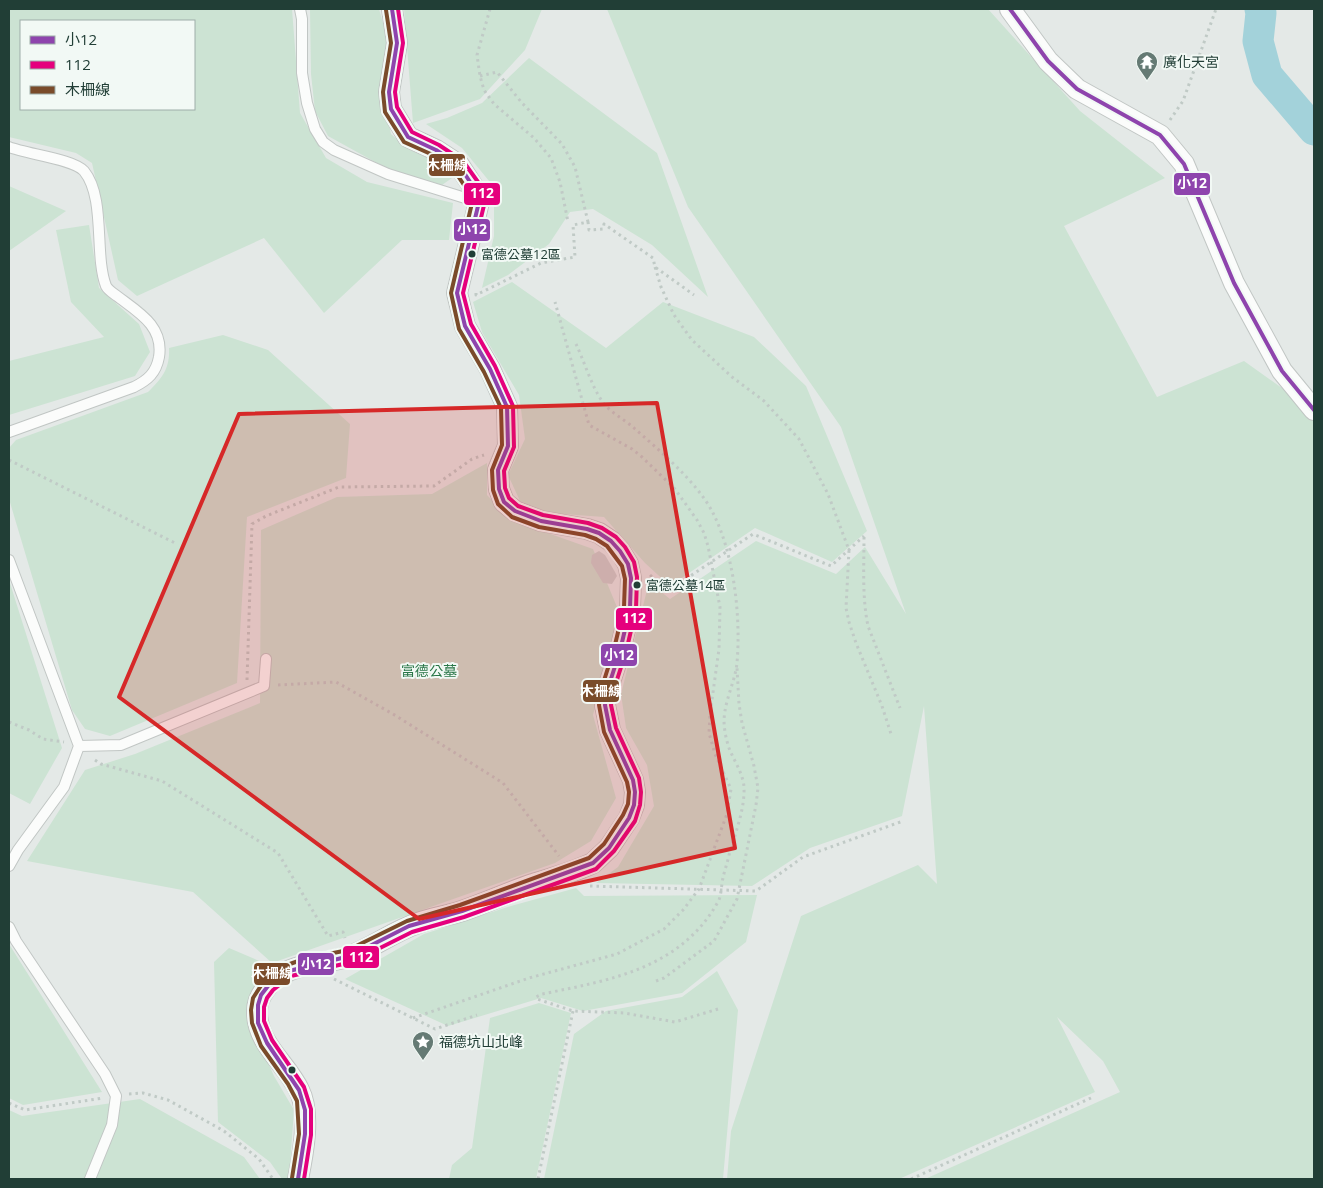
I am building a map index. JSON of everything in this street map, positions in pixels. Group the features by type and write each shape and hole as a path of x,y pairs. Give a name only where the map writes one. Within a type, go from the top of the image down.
{"street":[{"path":"298,1179 305,1122 300,1091 292,1076 268,1044 260,1028 257,1010 262,995 270,982 283,973 300,967 351,956 414,925 461,911 593,863 609,848 629,818 634,805 635,792 633,780 610,730 606,705 607,692 620,651 630,608 632,578 628,564 620,550 611,541 599,534 587,529 541,522 515,511 504,502 499,489 498,470 508,446 507,407 490,369 465,326 457,293 479,202 459,165 436,150 408,137 391,109 389,92 397,43 392,9"},
{"path":"1010,9 1048,61 1077,89 1160,135 1184,164 1234,283 1282,371 1314,410"}],"lane":[{"path":"300,9 302,19 303,80 315,129 323,142 334,150 388,174 479,202"},
{"path":"9,148 66,162 83,169 91,182 97,210 103,272 107,288 149,320 157,333 160,351 157,367 148,380 141,384 9,432"},
{"path":"9,560 79,746 64,786 18,850 9,866"},
{"path":"79,746 121,745 264,686 266,659"},
{"path":"9,926 16,940 105,1074 116,1096 112,1125 90,1179"}],"path":[{"path":"490,9 477,55 484,90 494,104 534,138 551,158 560,182 568,222"},
{"path":"1160,135 1183,101 1216,9"},
{"path":"480,76 497,72 522,104 562,144 575,167 589,230 603,229 604,224 653,258 661,286 674,315 692,340 732,378 764,401 799,439 828,494 849,550 846,608 856,643 882,706 892,737"},
{"path":"476,287 476,295 541,262 575,257 573,224 588,222"},
{"path":"655,266 694,295"},
{"path":"413,1018 529,978 617,954 664,929 683,910 698,889 727,814 731,792 730,785 712,745 709,733 719,649 720,607 708,546 697,520 675,489 638,452 588,424 555,302"},
{"path":"576,344 602,402 636,430 681,472 700,493 712,512 728,551 732,568 735,595 739,704 758,788 756,805 737,899 714,941 664,978 656,981"},
{"path":"246,693 252,524 266,516 340,487 434,486 472,459 508,446"},
{"path":"9,460 177,544"},
{"path":"648,574 668,591 753,534 831,566 864,536 866,616 871,634 900,708"},
{"path":"718,1008 675,1022 624,1013 573,1011 536,998 542,994 596,984 651,964 683,944 696,933 720,897 741,811 744,790 741,775 726,738 724,720 726,701 737,665"},
{"path":"264,686 336,682 394,714 503,783 584,885 756,891 803,857 903,821"},
{"path":"9,722 29,730 43,739 62,741 79,746 101,764 162,781 278,853 328,936 343,932 351,956"},
{"path":"322,963 332,978 435,1029 477,1015"},
{"path":"538,1179 573,1011"},
{"path":"9,1103 25,1110 143,1093 168,1100 224,1131 259,1159 273,1179"},
{"path":"911,1179 1091,1098"}],"highlighted area":[{"path":"657,403 735,848 419,919 119,697 239,414"}],"green space":[{"path":"9,9 292,9 300,113 326,158 367,182 453,203 449,240 402,240 324,313 264,238 137,296 118,280 92,163 76,153 9,137"},
{"path":"310,9 379,9 388,40 381,84 391,134 408,149 436,161 452,178 442,185 386,168 328,136 315,111 311,74"},
{"path":"404,9 542,9 525,50 480,99 413,123"},
{"path":"607,9 988,9 1080,111 1165,178 1064,226 1157,397 1244,361 1314,411 1314,1179 925,1179 1120,1092 1103,1061 1057,1017 1095,1092 899,1179 727,1179 731,1131 801,916 918,865 937,884 924,706 902,816 810,848 752,886 596,883 618,867 654,806 647,765 626,728 621,694 649,582 670,599 756,541 836,574 865,547 906,614 841,427 688,207"},
{"path":"529,58 657,153 708,297 652,245 593,209 570,212 549,244 508,275 482,288 494,236 494,187 462,148 426,124 447,118 482,103"},
{"path":"9,186 66,211 9,251"},
{"path":"89,225 99,288 139,324 150,352 135,376 9,415 9,361 104,337 71,302 56,230"},
{"path":"512,282 606,348 663,302 754,337 806,386 867,531 832,562 755,528 670,586 645,563 604,517 549,513 520,501 508,475 525,439 519,395 482,332 473,302"},
{"path":"223,335 268,350 350,424 346,478 247,517 237,683 110,736 85,729 72,710 9,499 9,448 16,440 148,392 164,373 168,362 169,348"},
{"name":"富德公墓","path":"487,463 487,495 511,520 593,549 619,612 593,715 616,798 591,841 555,863 272,963 193,892 27,861 85,770 135,754 260,703 261,530 337,497 432,494"},
{"path":"9,580 62,748 30,804 9,793"},
{"path":"576,888 584,896 757,895 746,942 682,993 583,1011 541,998 448,1026 345,979 424,934 511,906"},
{"path":"9,944 102,1092 23,1105 9,1098"},
{"path":"229,948 269,965 252,1011 254,1032 274,1076 294,1110 289,1179 282,1179 270,1162 218,1122 214,962"},
{"path":"717,971 738,1010 723,1179 544,1179 574,1034 606,1011 682,997"},
{"path":"539,1003 571,1013 536,1179 449,1179 452,1165 472,1148 490,1018"},
{"path":"140,1099 244,1157 260,1179 9,1179 9,1110 22,1116"}],"building":[{"path":"599,551 605,555 617,576 612,584 603,583 591,563 592,555"}],"waterway":[{"path":"1260,9 1258,41 1267,75 1314,130"}],"transit line":[{"name":"小12","path":"298,1179 305,1134 305,1110 299,1090 267,1043 258,1023 258,1005 261,995 268,986 289,971 350,956 409,926 462,911 593,863 609,848 629,818 634,805 635,792 633,780 610,730 605,705 607,691 620,651 630,608 631,578 628,564 611,541 599,533 541,521 515,511 504,502 499,489 498,470 508,446 507,407 490,369 465,326 457,293 479,202 472,185 459,165 436,150 408,137 391,109 389,92 397,43 392,9"},
{"name":"112","path":"304,1179 311,1135 311,1109 304,1087 272,1040 264,1021 264,1007 267,998 273,990 291,976 352,962 412,932 464,917 596,869 614,851 635,821 640,805 639,778 616,728 611,705 636,609 637,577 634,562 616,537 602,528 588,523 543,515 518,506 509,498 505,488 504,471 514,447 513,406 495,366 471,324 463,293 485,201 478,182 463,161 439,145 412,132 397,107 395,92 403,43 398,9"},
{"name":"小12","path":"1010,9 1048,61 1077,89 1160,135 1184,164 1234,283 1282,371 1314,410"},
{"name":"木柵線","path":"292,1178 299,1134 297,1101 288,1084 261,1046 252,1023 251,1010 253,998 264,981 287,965 304,959 348,950 407,921 460,905 589,858 604,844 623,815 628,804 629,792 627,782 604,732 599,705 601,690 614,649 624,607 625,579 622,566 607,546 596,539 585,535 539,527 512,517 498,504 493,490 492,470 502,445 501,408 484,372 459,329 451,293 472,203 466,188 454,170 433,155 404,142 385,112 383,92 391,43 386,10"}],"place":[{"name":"廣化天宮","path":"1147,81"},
{"name":"富德公墓12區","path":"472,254"},
{"name":"富德公墓14區","path":"637,585"},
{"name":"福德坑山北峰","path":"423,1061"}]}
